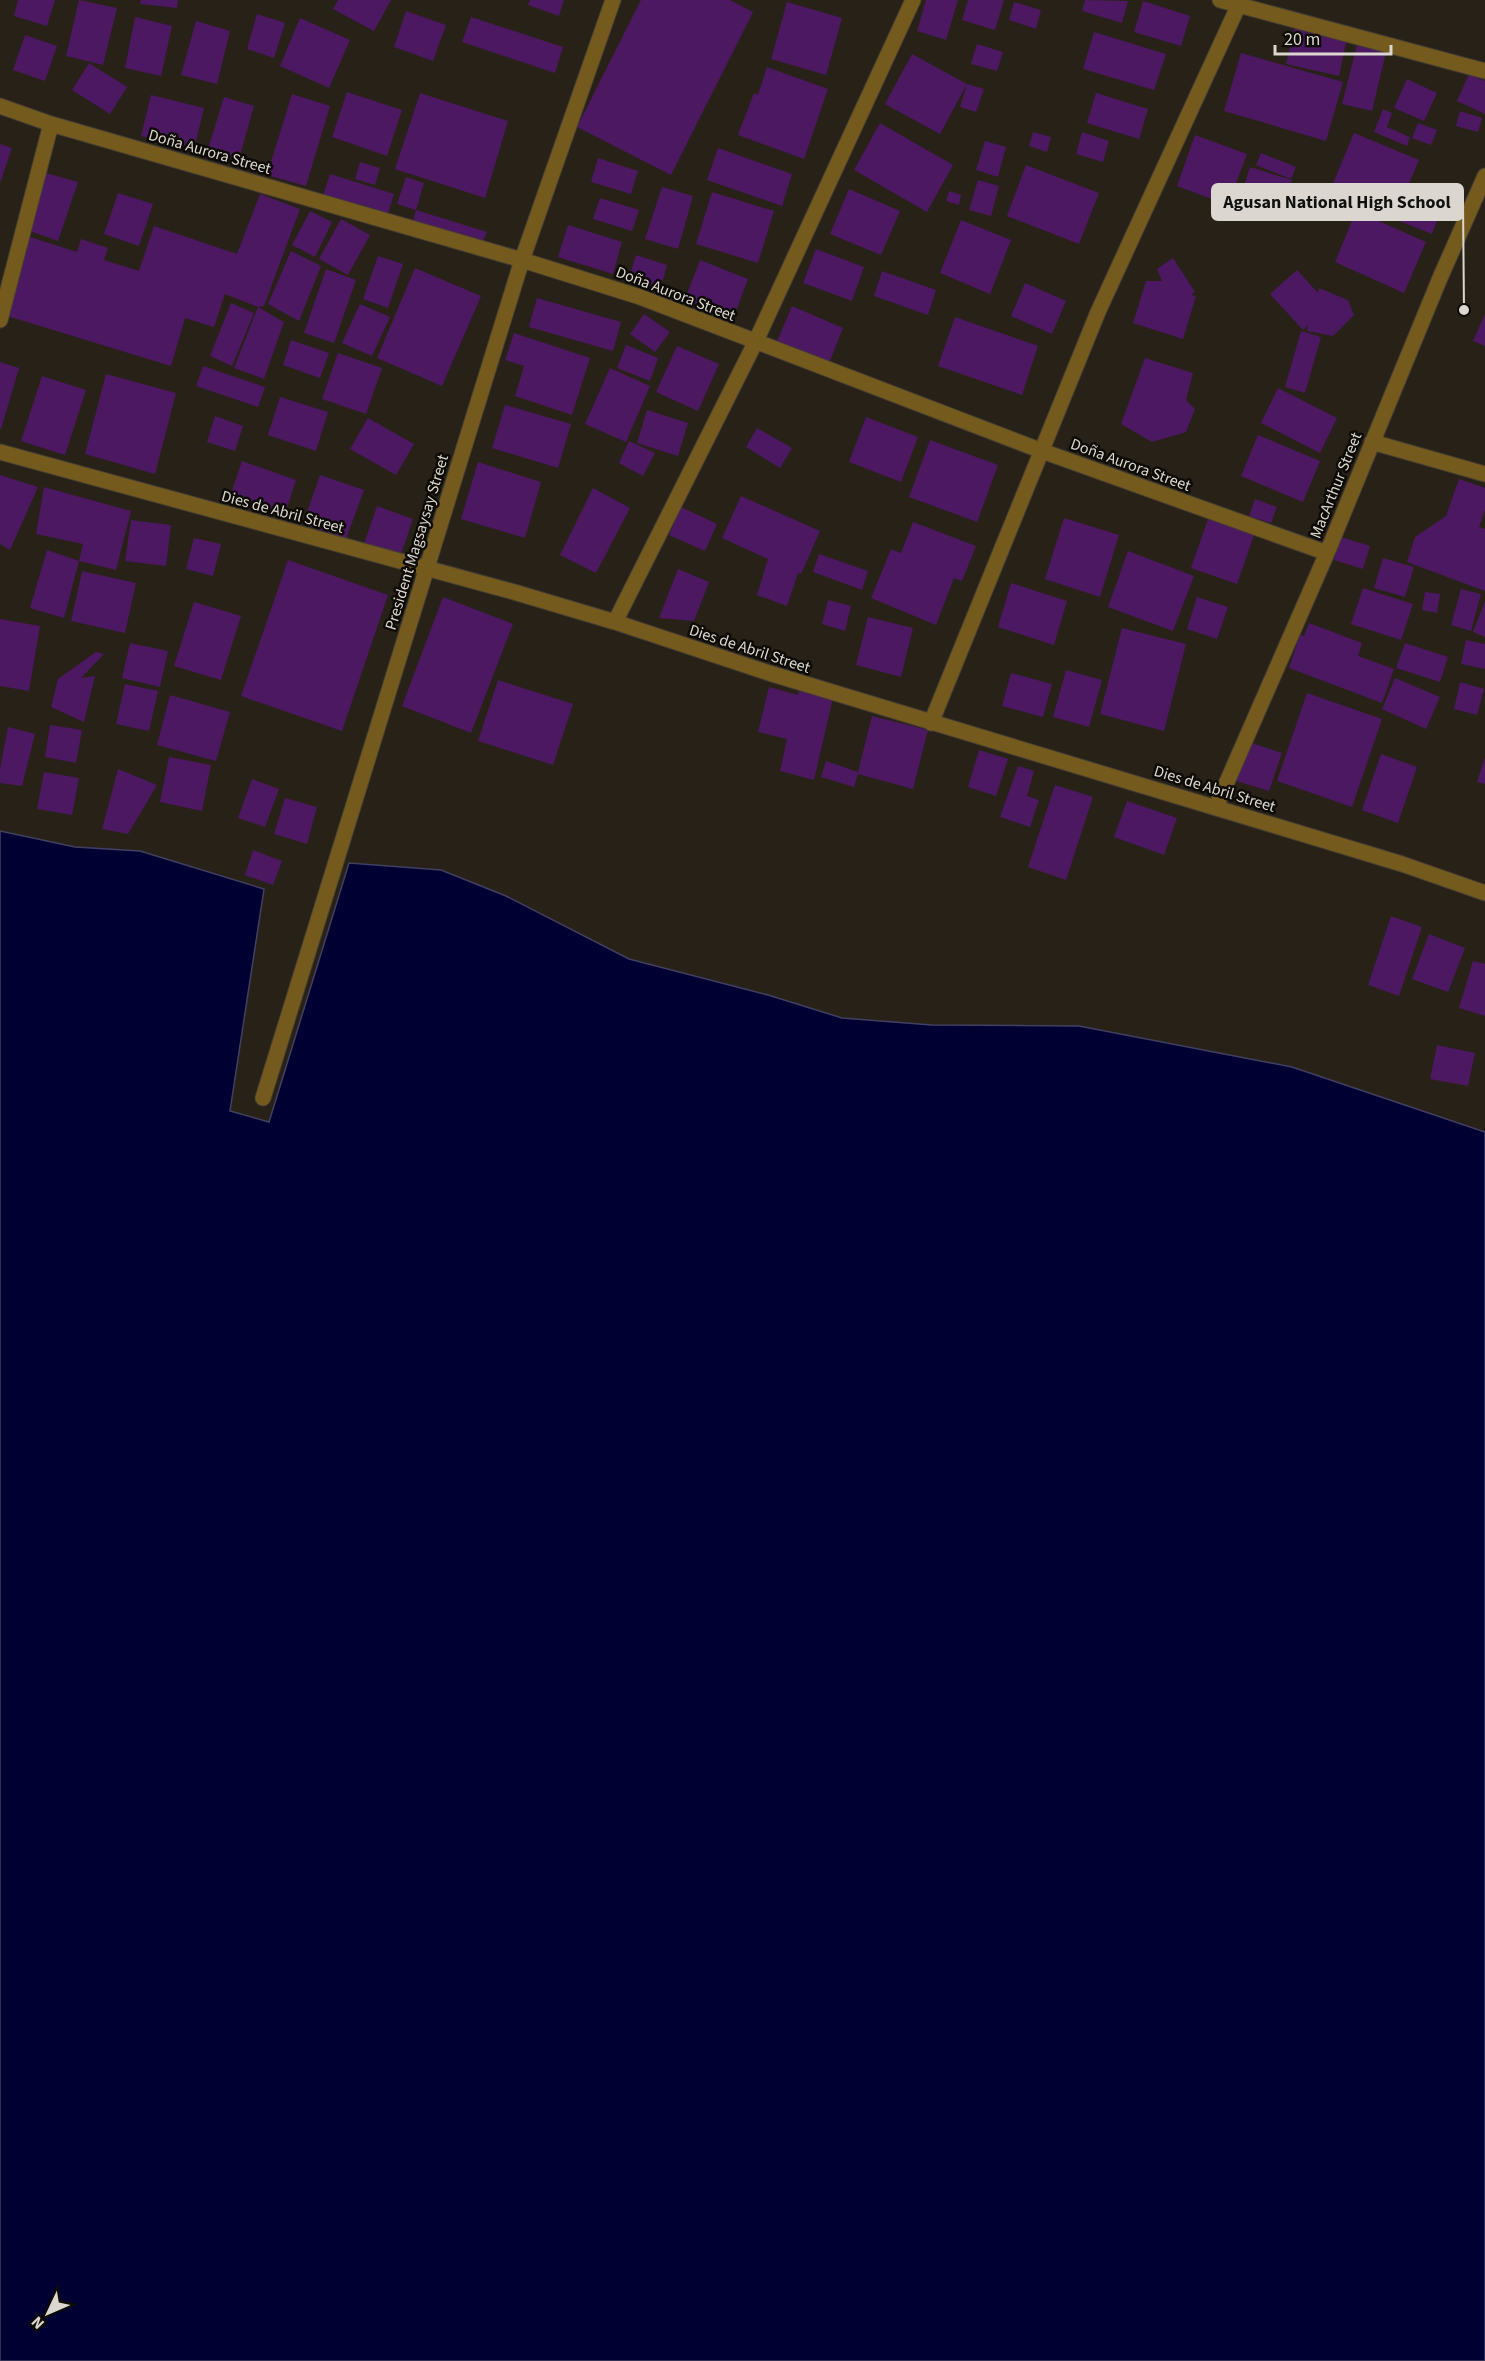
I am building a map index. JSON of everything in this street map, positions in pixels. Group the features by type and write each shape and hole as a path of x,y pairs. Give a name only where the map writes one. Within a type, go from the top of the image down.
{"street":[{"name":"President Magsaysay Street","path":"263,1098 522,260 613,0"},
{"path":"615,622 755,343 913,0"},
{"path":"1220,0 1240,2 1485,71"},
{"path":"931,723 1098,312 1240,2"},
{"name":"Doña Aurora Street","path":"0,106 640,297 755,343 1042,451 1327,553"},
{"path":"0,320 51,123"},
{"name":"MacArthur Street","path":"1216,807 1327,553 1440,278 1485,176"},
{"path":"1372,442 1485,474"},
{"name":"Dies de Abril Street","path":"0,452 615,622 769,673 1216,807 1485,892"}],"shaded area":[{"path":"0,831 75,847 140,851 264,889 230,1111 269,1122 349,863 441,870 506,896 629,959 768,995 842,1018 932,1025 1079,1026 1292,1067 1485,1132 1485,2361 0,2361"}],"building":[{"path":"18,0 55,0 47,26 14,16"},
{"path":"79,0 117,8 103,65 66,56"},
{"path":"141,0 178,0 177,8 140,4"},
{"path":"338,0 391,0 374,31 333,9"},
{"path":"530,0 564,0 559,16 528,5"},
{"path":"641,0 730,0 753,12 671,175 577,127"},
{"path":"926,0 958,0 946,40 917,31"},
{"path":"968,0 1004,0 995,30 962,20"},
{"path":"1085,0 1128,1 1122,23 1082,11"},
{"path":"1143,1 1190,16 1181,46 1134,32"},
{"path":"787,2 842,18 826,75 771,59"},
{"path":"1014,2 1041,10 1036,29 1009,20"},
{"path":"406,11 446,25 433,61 394,47"},
{"path":"257,14 285,23 274,58 247,49"},
{"path":"135,17 172,26 161,76 125,68"},
{"path":"471,17 563,47 555,73 462,42"},
{"path":"300,18 350,40 329,88 280,66"},
{"path":"196,21 230,31 217,84 181,75"},
{"path":"1295,26 1347,38 1339,76 1286,64"},
{"path":"1094,32 1166,54 1154,90 1083,69"},
{"path":"25,35 57,46 45,81 13,70"},
{"path":"1358,41 1387,48 1372,111 1342,104"},
{"path":"977,44 1003,52 997,71 971,64"},
{"path":"1241,53 1343,82 1326,141 1224,111"},
{"path":"912,54 967,84 940,134 885,104"},
{"path":"89,63 127,87 110,114 72,90"},
{"path":"767,67 828,89 804,159 738,135 754,93 758,95"},
{"path":"1469,74 1485,81 1485,114 1457,101"},
{"path":"1407,79 1437,93 1424,121 1394,108"},
{"path":"967,84 984,89 976,112 960,107"},
{"path":"347,92 402,110 387,156 332,137"},
{"path":"420,93 508,121 485,198 395,169"},
{"path":"1096,93 1148,109 1139,139 1087,123"},
{"path":"292,94 330,106 306,186 267,175"},
{"path":"151,95 204,108 194,149 141,136"},
{"path":"224,97 254,106 239,159 208,149"},
{"path":"1383,109 1392,113 1387,127 1410,137 1407,146 1374,132"},
{"path":"1460,111 1482,118 1478,132 1456,126"},
{"path":"880,123 953,165 927,212 854,170"},
{"path":"1418,123 1437,130 1431,145 1412,138"},
{"path":"1033,132 1051,137 1047,152 1029,146"},
{"path":"1082,132 1109,141 1103,162 1076,154"},
{"path":"1354,133 1419,160 1396,215 1331,188"},
{"path":"1195,135 1247,154 1228,205 1177,186"},
{"path":"985,141 1006,147 998,177 976,170"},
{"path":"0,144 12,148 0,183"},
{"path":"718,148 792,174 782,206 707,180"},
{"path":"1261,153 1296,167 1291,179 1256,165"},
{"path":"598,158 638,171 631,194 591,182"},
{"path":"360,162 380,168 375,185 355,179"},
{"path":"1026,165 1099,193 1079,244 1007,216"},
{"path":"1250,167 1292,180 1281,215 1239,202"},
{"path":"42,172 78,182 58,241 24,229"},
{"path":"330,174 394,194 387,217 322,199"},
{"path":"406,177 424,183 416,210 397,204"},
{"path":"978,180 999,186 991,216 969,210"},
{"path":"662,187 693,196 678,249 645,239"},
{"path":"849,189 900,211 881,255 830,234"},
{"path":"949,191 961,195 959,205 946,201"},
{"path":"712,192 774,211 758,263 696,244"},
{"path":"118,193 153,204 139,246 104,234"},
{"path":"260,194 300,209 264,306 258,307 225,294 214,327 185,318 171,366 4,315 27,236 77,252 81,239 108,248 104,260 139,271 154,226 237,254"},
{"path":"600,198 639,210 632,231 593,219"},
{"path":"1405,202 1439,216 1432,234 1397,220"},
{"path":"416,210 487,232 482,243 413,221"},
{"path":"310,211 332,222 315,257 292,245"},
{"path":"1356,211 1426,242 1404,293 1335,262"},
{"path":"341,219 370,235 348,275 319,259"},
{"path":"961,220 1011,240 990,294 940,273"},
{"path":"568,225 622,242 613,274 558,257"},
{"path":"816,249 864,267 852,301 803,283"},
{"path":"291,251 321,266 299,321 268,304"},
{"path":"636,255 667,265 660,291 628,281"},
{"path":"378,256 403,264 388,308 363,299"},
{"path":"1173,258 1195,292 1191,295 1196,296 1183,339 1133,323 1146,281 1162,281 1157,269"},
{"path":"700,260 748,279 732,322 684,302"},
{"path":"415,268 481,296 442,386 377,358"},
{"path":"326,269 356,280 334,343 304,333"},
{"path":"1297,270 1318,293 1319,288 1348,300 1354,315 1333,336 1307,331 1308,325 1303,330 1270,294"},
{"path":"882,271 936,290 928,315 874,296"},
{"path":"1025,283 1066,301 1052,334 1011,316"},
{"path":"537,298 621,322 613,351 529,327"},
{"path":"231,303 254,313 232,366 210,356"},
{"path":"360,304 390,317 372,356 342,343"},
{"path":"792,306 843,328 827,368 775,346"},
{"path":"258,307 284,322 264,379 234,368"},
{"path":"644,314 670,332 655,352 630,334"},
{"path":"1485,314 1485,346 1473,341"},
{"path":"955,317 1038,346 1022,395 938,366"},
{"path":"1301,331 1321,337 1305,393 1285,387"},
{"path":"514,333 590,358 572,415 515,396 524,366 505,360"},
{"path":"291,340 329,353 320,378 283,365"},
{"path":"626,345 658,358 650,381 617,368"},
{"path":"677,346 719,364 698,411 656,392"},
{"path":"338,353 382,368 366,414 322,399"},
{"path":"1145,358 1193,373 1186,400 1195,409 1186,432 1152,442 1121,424"},
{"path":"0,362 19,368 1,429 0,429"},
{"path":"203,366 265,387 258,407 196,386"},
{"path":"610,368 650,386 626,442 585,424"},
{"path":"106,374 176,393 155,474 85,454"},
{"path":"42,376 86,390 65,455 21,441"},
{"path":"1278,388 1337,418 1320,453 1261,423"},
{"path":"280,397 328,412 316,451 268,435"},
{"path":"505,405 571,424 558,468 492,448"},
{"path":"647,410 688,423 678,456 637,443"},
{"path":"215,416 243,426 235,451 207,442"},
{"path":"866,417 918,437 901,482 849,462"},
{"path":"368,418 414,444 396,475 350,449"},
{"path":"757,428 792,448 780,468 746,447"},
{"path":"1258,435 1320,461 1303,502 1241,476"},
{"path":"930,440 998,465 977,522 909,497"},
{"path":"629,441 655,453 643,476 619,463"},
{"path":"242,461 296,480 285,514 230,496"},
{"path":"478,462 541,482 525,538 461,519"},
{"path":"0,475 38,487 10,550 0,544"},
{"path":"320,475 364,490 346,539 303,524"},
{"path":"1459,479 1485,488 1485,510 1479,527 1485,529 1485,591 1407,562 1415,537 1446,516"},
{"path":"44,487 131,511 116,570 79,561 83,544 36,534"},
{"path":"593,488 630,508 596,573 560,555"},
{"path":"741,496 820,531 801,574 798,573 787,606 757,595 768,559 722,538"},
{"path":"1255,499 1277,507 1271,523 1249,516"},
{"path":"377,506 413,519 399,560 363,547"},
{"path":"681,507 717,524 705,551 669,535"},
{"path":"1064,518 1119,535 1100,597 1045,579"},
{"path":"1208,519 1254,535 1237,584 1191,568"},
{"path":"131,520 171,525 166,566 125,561"},
{"path":"913,522 976,546 962,581 954,578 936,625 871,598 891,549 901,553"},
{"path":"1341,537 1370,546 1363,569 1334,560"},
{"path":"194,538 221,544 213,576 186,569"},
{"path":"47,550 79,561 64,618 30,608"},
{"path":"1128,551 1194,576 1173,631 1108,607"},
{"path":"819,554 868,571 862,590 813,572"},
{"path":"1383,558 1414,567 1405,597 1374,588"},
{"path":"288,560 388,595 342,731 241,696"},
{"path":"678,569 709,582 694,621 659,618"},
{"path":"82,571 136,583 125,633 71,621"},
{"path":"1011,583 1067,601 1054,645 998,627"},
{"path":"1363,588 1413,604 1401,640 1351,624"},
{"path":"1461,589 1481,594 1471,631 1451,625"},
{"path":"1425,592 1440,594 1437,613 1422,610"},
{"path":"443,597 513,624 471,733 402,706"},
{"path":"1197,597 1228,607 1217,639 1187,629"},
{"path":"828,600 851,606 845,631 822,624"},
{"path":"1485,601 1485,637 1473,632"},
{"path":"194,602 241,616 221,680 174,666"},
{"path":"868,617 913,628 901,677 856,665"},
{"path":"0,619 40,626 29,691 0,686"},
{"path":"1309,623 1362,643 1358,656 1394,669 1382,703 1289,668 1300,635 1304,636"},
{"path":"1122,628 1186,644 1164,731 1100,714"},
{"path":"1466,640 1485,644 1485,669 1461,664"},
{"path":"130,643 168,651 160,687 122,678"},
{"path":"1405,643 1448,657 1440,682 1396,668"},
{"path":"96,652 104,654 81,678 95,676 84,722 51,707 58,679"},
{"path":"1066,670 1102,680 1089,727 1053,717"},
{"path":"1011,673 1052,684 1043,717 1002,706"},
{"path":"1395,678 1440,697 1426,729 1382,709"},
{"path":"498,680 573,704 553,765 478,741"},
{"path":"1460,682 1484,689 1477,715 1454,709"},
{"path":"125,684 158,691 149,731 116,724"},
{"path":"769,687 798,695 799,690 833,698 814,780 780,771 787,739 758,732"},
{"path":"1307,693 1382,719 1352,807 1277,781"},
{"path":"170,695 230,712 216,761 157,745"},
{"path":"872,716 928,730 913,789 858,774 854,787 821,777 826,761 858,772"},
{"path":"50,725 82,730 76,763 45,757"},
{"path":"8,727 35,734 22,786 0,783 0,769"},
{"path":"1246,741 1282,753 1269,791 1233,780"},
{"path":"979,750 1008,759 996,796 968,787"},
{"path":"1381,754 1417,767 1398,823 1362,810"},
{"path":"169,757 211,765 202,811 160,802"},
{"path":"1485,757 1485,784 1477,782"},
{"path":"1018,766 1034,771 1027,796 1039,800 1030,827 1000,817"},
{"path":"118,769 157,785 128,834 102,829"},
{"path":"44,772 79,778 72,815 37,809"},
{"path":"252,779 279,789 265,827 238,818"},
{"path":"1055,785 1093,797 1066,880 1028,867"},
{"path":"285,798 317,807 307,844 274,834"},
{"path":"1127,801 1177,818 1164,855 1114,837"},
{"path":"253,850 282,861 273,885 245,875"},
{"path":"1391,916 1422,927 1399,996 1368,985"},
{"path":"1429,934 1465,948 1448,992 1412,979"},
{"path":"1473,961 1485,964 1485,1016 1459,1008"},
{"path":"1437,1045 1475,1053 1468,1086 1430,1079"}],"place":[{"name":"Agusan National High School","path":"1464,310"}]}
